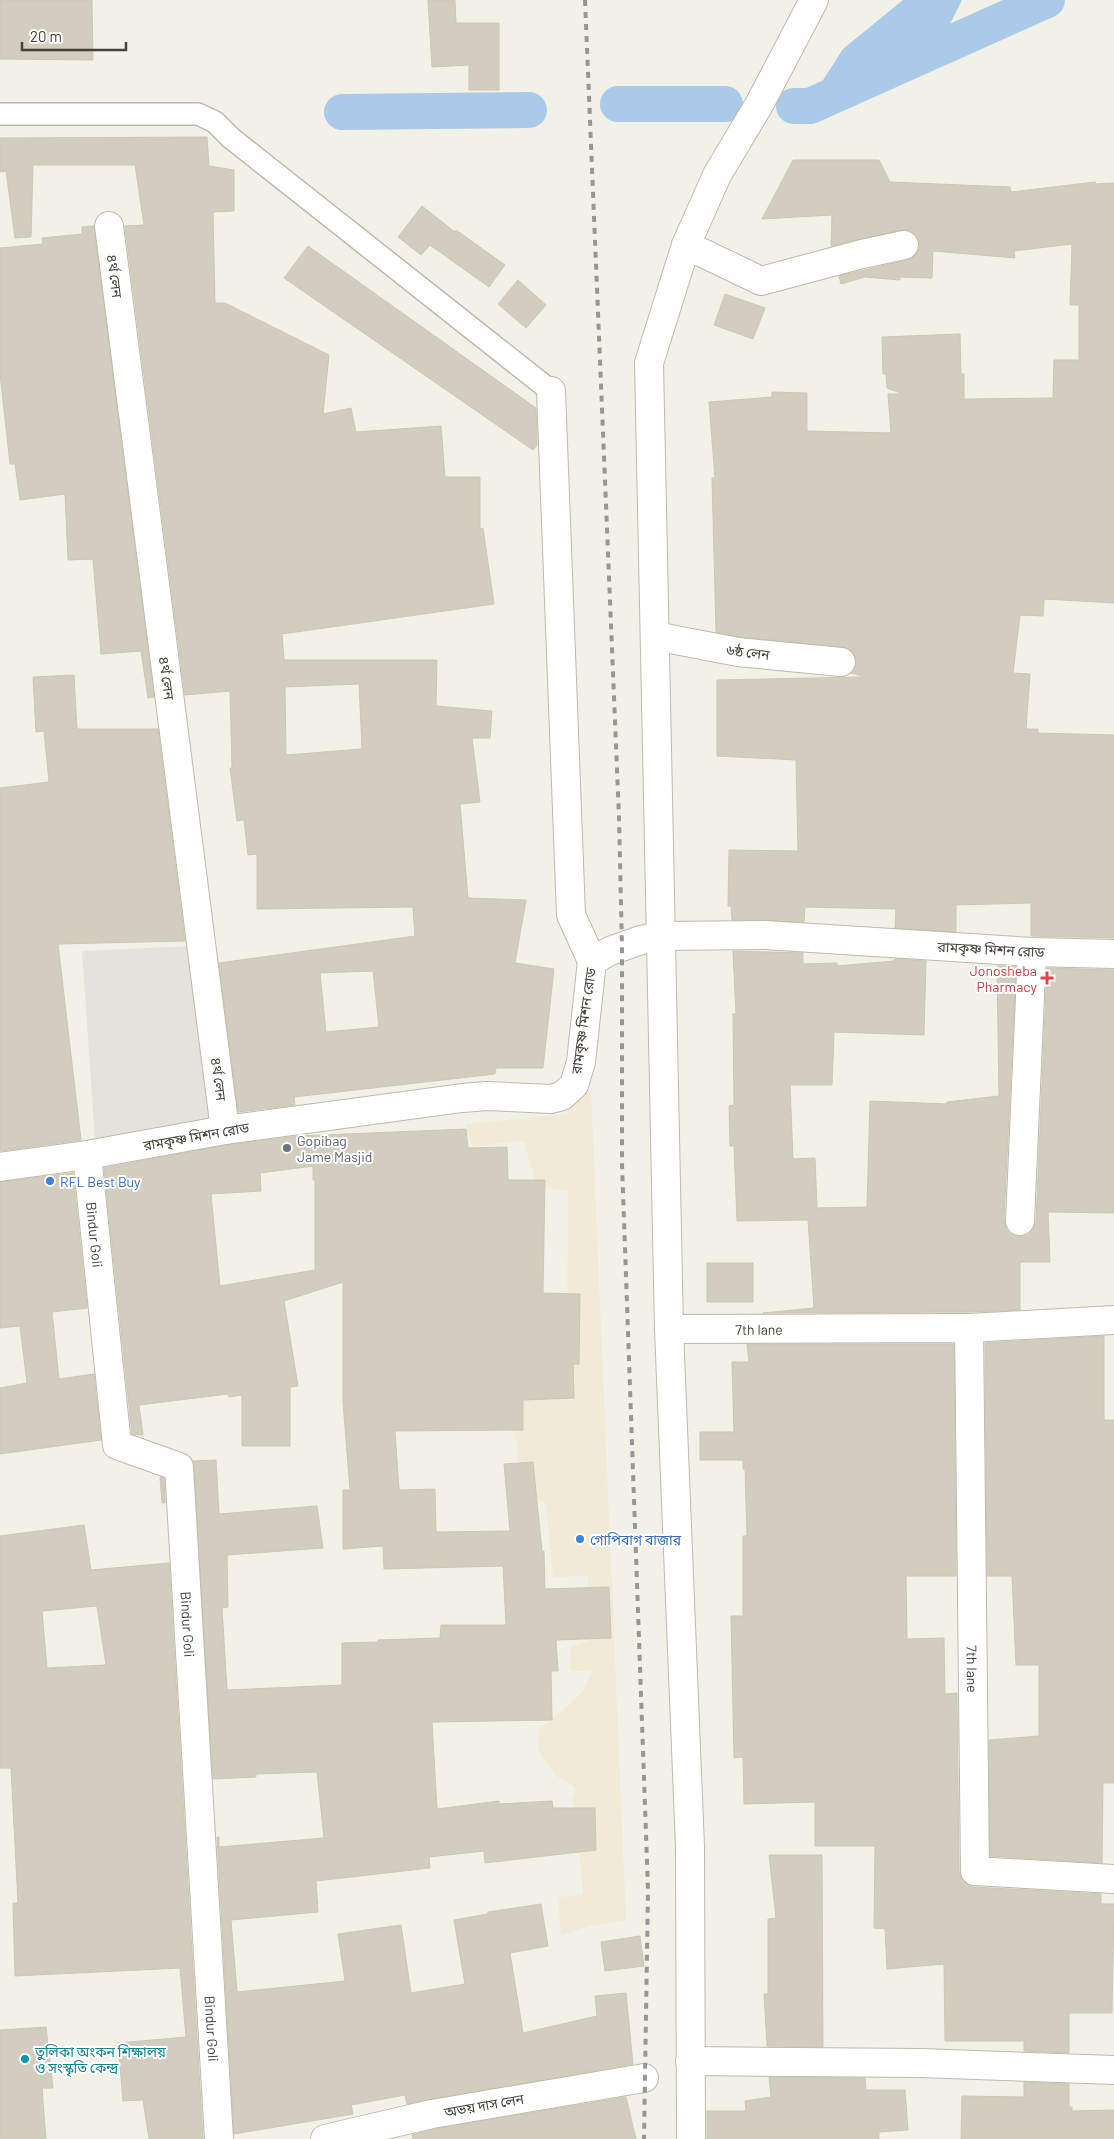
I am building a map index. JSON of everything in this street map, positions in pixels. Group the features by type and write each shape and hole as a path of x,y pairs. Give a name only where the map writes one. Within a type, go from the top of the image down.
{"street":[{"path":"691,2139 690,1847 669,1329 649,363 686,245 717,175 760,103 814,0"},
{"name":"৪র্থ লেন","path":"109,226 225,1130"},
{"path":"686,245 761,281 862,254 904,245"},
{"path":"551,391 571,915 592,961"},
{"name":"৬ষ্ঠ লেন","path":"655,636 738,652 841,662"},
{"name":"রামকৃষ্ণ মিশন রোড","path":"0,1167 88,1155 225,1130 462,1098 487,1096 551,1099 562,1096 574,1085 581,1062 592,961 600,955 641,940 660,936 764,935 1032,952 1114,954"},
{"path":"1020,1221 1032,952"},
{"name":"Bindur Goli","path":"88,1155 117,1445 178,1467 219,2139"},
{"name":"7th lane","path":"669,1329 969,1328 1114,1320"},
{"name":"7th lane","path":"969,1328 975,1871 1114,1879"},
{"path":"690,2060 920,2063 1114,2070"},
{"name":"অভয় দাস লেন","path":"325,2139 432,2114 644,2078"}],"lane":[{"path":"0,114 198,114 214,122 247,151 551,391"}],"shaded area":[{"path":"193,946 219,1119 95,1139 82,951"},
{"name":"গোপিবাগ বাজার","path":"574,1085 591,1091 626,1920 595,1925 561,1935 558,1897 583,1895 572,1798 576,1788 555,1775 538,1750 539,1729 583,1691 592,1671 571,1671 570,1647 593,1639 588,1576 553,1577 546,1503 525,1494 508,1392 567,1357 568,1191 537,1187 524,1141 472,1146 466,1124 568,1114 560,1093"}],"water":[{"path":"903,0 962,0 943,38 904,75 841,90 813,115 802,113 843,49"}],"building":[{"path":"0,0 92,0 93,60 0,59"},
{"path":"428,0 455,0 456,23 499,23 499,90 469,90 469,65 432,67"},
{"path":"207,137 209,166 234,170 234,211 213,212 215,303 225,303 329,355 323,414 351,408 356,432 441,426 445,477 480,477 480,529 483,528 494,604 282,634 284,660 437,660 436,706 492,711 490,738 472,738 480,802 460,804 468,898 526,900 515,963 554,969 543,1068 496,1068 495,1074 294,1097 295,1105 238,1112 219,963 415,936 413,907 257,909 257,854 248,855 244,820 237,821 230,768 232,768 230,691 185,695 125,226 144,225 135,165 33,165 31,237 15,238 6,171 0,172 0,138","holes":["359,684 362,749 286,755 285,687","373,971 379,1027 326,1032 320,973"]},
{"path":"793,160 879,160 890,182 1010,187 1011,192 1095,182 1096,184 1114,183 1114,603 1044,599 1043,616 1020,615 1013,673 1030,674 1026,729 1038,729 1038,733 1114,735 1114,938 1031,936 1031,903 956,905 956,932 895,928 896,909 805,907 804,922 732,920 731,906 728,906 729,850 798,851 796,760 717,756 717,680 865,677 851,673 856,664 855,656 850,650 843,647 740,637 716,632 712,478 715,478 709,402 772,397 772,392 807,393 807,431 891,433 888,394 903,394 887,388 886,374 883,374 882,337 960,334 961,374 964,374 964,399 1053,398 1054,360 1079,360 1079,305 1070,305 1072,244 1014,251 1015,258 933,251 932,278 900,277 900,280 865,277 841,284 839,276 914,257 919,249 919,241 916,235 909,230 901,230 831,246 832,215 762,219"},
{"path":"422,206 455,232 456,230 505,265 489,287 430,245 421,255 398,237"},
{"path":"94,226 154,697 148,698 141,651 101,654 93,559 68,560 65,494 20,500 15,464 10,464 0,374 0,248 43,244 42,238 82,234 82,227"},
{"path":"308,246 536,408 537,445 533,450 284,278"},
{"path":"518,280 546,305 526,328 498,304"},
{"path":"725,294 765,308 753,339 714,325"},
{"path":"74,675 77,729 158,729 185,941 58,944 81,1140 0,1151 0,788 49,782 44,731 36,732 33,677"},
{"path":"733,951 803,953 803,964 837,963 837,966 894,961 895,959 926,961 924,1035 834,1032 832,1085 790,1085 793,1159 815,1158 817,1208 867,1207 870,1101 947,1104 947,1102 999,1096 997,966 1016,967 1004,1220 1006,1229 1011,1234 1019,1237 1028,1235 1036,1222 1047,968 1114,970 1114,1213 1048,1212 1050,1262 1020,1262 1020,1310 763,1313 814,1308 808,1220 737,1221 734,1146 730,1146 729,1106 734,1105 733,1014 736,1014"},
{"path":"466,1129 468,1148 507,1147 508,1180 545,1180 543,1293 580,1294 579,1364 573,1364 574,1398 523,1400 523,1430 395,1431 399,1490 435,1489 436,1532 510,1531 504,1464 533,1462 542,1551 544,1551 545,1589 609,1587 611,1638 556,1640 558,1671 551,1671 552,1720 432,1722 437,1809 499,1801 499,1804 552,1801 553,1808 595,1808 596,1850 485,1863 484,1851 429,1857 430,1868 316,1881 318,1912 231,1920 237,1992 345,1981 338,1934 401,1925 411,1993 465,1984 454,1920 488,1914 488,1912 541,1904 548,1946 510,1953 523,2033 597,2016 595,1996 626,1993 633,2064 407,2104 405,2095 351,2105 353,2114 234,2134 217,1837 219,1837 219,1847 324,1838 317,1772 256,1774 256,1777 213,1779 193,1461 216,1460 219,1514 317,1506 323,1548 227,1555 228,1607 222,1608 227,1690 342,1685 342,1643 440,1638 441,1625 506,1625 503,1566 384,1569 383,1546 343,1549 343,1490 350,1490 343,1402 343,1282 284,1301 298,1386 290,1387 290,1446 242,1446 242,1395 229,1397 228,1394 139,1405 143,1435 132,1434 104,1168 227,1145 298,1136","holes":["313,1166 313,1180 315,1180 315,1270 220,1286 211,1194 261,1191 260,1173"]},
{"path":"73,1173 87,1308 52,1312 59,1379 94,1374 101,1440 0,1454 0,1388 27,1383 20,1326 0,1328 0,1182"},
{"path":"707,1263 753,1263 753,1302 707,1302"},
{"path":"1104,1336 1104,1420 1114,1420 1114,1783 1103,1783 1102,1863 990,1856 989,1740 1039,1736 1039,1665 1016,1665 1012,1576 987,1576 985,1343"},
{"path":"747,1344 954,1344 956,1576 906,1576 907,1639 944,1638 945,1694 957,1693 959,1871 962,1879 974,1887 1101,1894 1101,1904 1114,1904 1112,2013 1069,2013 1069,2053 1024,2051 1024,2041 945,2041 944,1964 887,1969 885,1929 874,1928 875,1846 815,1846 815,1802 744,1804 743,1757 734,1758 731,1616 743,1616 743,1536 747,1536 745,1469 743,1469 743,1460 700,1460 700,1432 734,1432 732,1362 749,1362"},
{"path":"160,1477 164,1478 165,1503 162,1503"},
{"path":"84,1525 91,1570 169,1563 203,2139 149,2139 143,2100 123,2101 118,2043 186,2037 180,1968 15,1976 13,1903 18,1903 11,1768 0,1768 0,1536","holes":["97,1606 106,1665 47,1668 42,1611"]},
{"path":"769,1855 822,1855 823,2047 767,2046 764,1994 768,1994 768,1919 776,1918"},
{"path":"640,1936 644,1966 605,1971 601,1942"},
{"path":"46,2027 53,2088 42,2088 46,2139 0,2139 0,2030"},
{"path":"769,2077 865,2078 866,2090 905,2090 908,2130 879,2132 879,2139 707,2139 707,2111 746,2111 745,2101 771,2097"},
{"path":"1024,2082 1069,2084 1069,2107 1072,2107 1072,2111 1114,2110 1114,2139 961,2139 962,2096 1024,2097"},
{"path":"626,2097 636,2139 413,2139 412,2135 435,2129"}],"waterway":[{"path":"794,106 810,106 1047,0"},
{"path":"618,104 725,104"},
{"path":"342,112 529,110"}],"railway":[{"path":"585,0 619,817 622,947 622,1164 648,1890 644,2139"}],"place":[{"name":"Jonosheba Pharmacy","path":"1047,978"},
{"name":"Gopibag Jame Masjid","path":"287,1148"},
{"name":"RFL Best Buy","path":"50,1181"},
{"name":"গোপিবাগ বাজার","path":"580,1539"},
{"name":"তুলিকা অংকন শিক্ষালয় ও সংস্কৃতি কেন্দ্র","path":"25,2059"}]}
